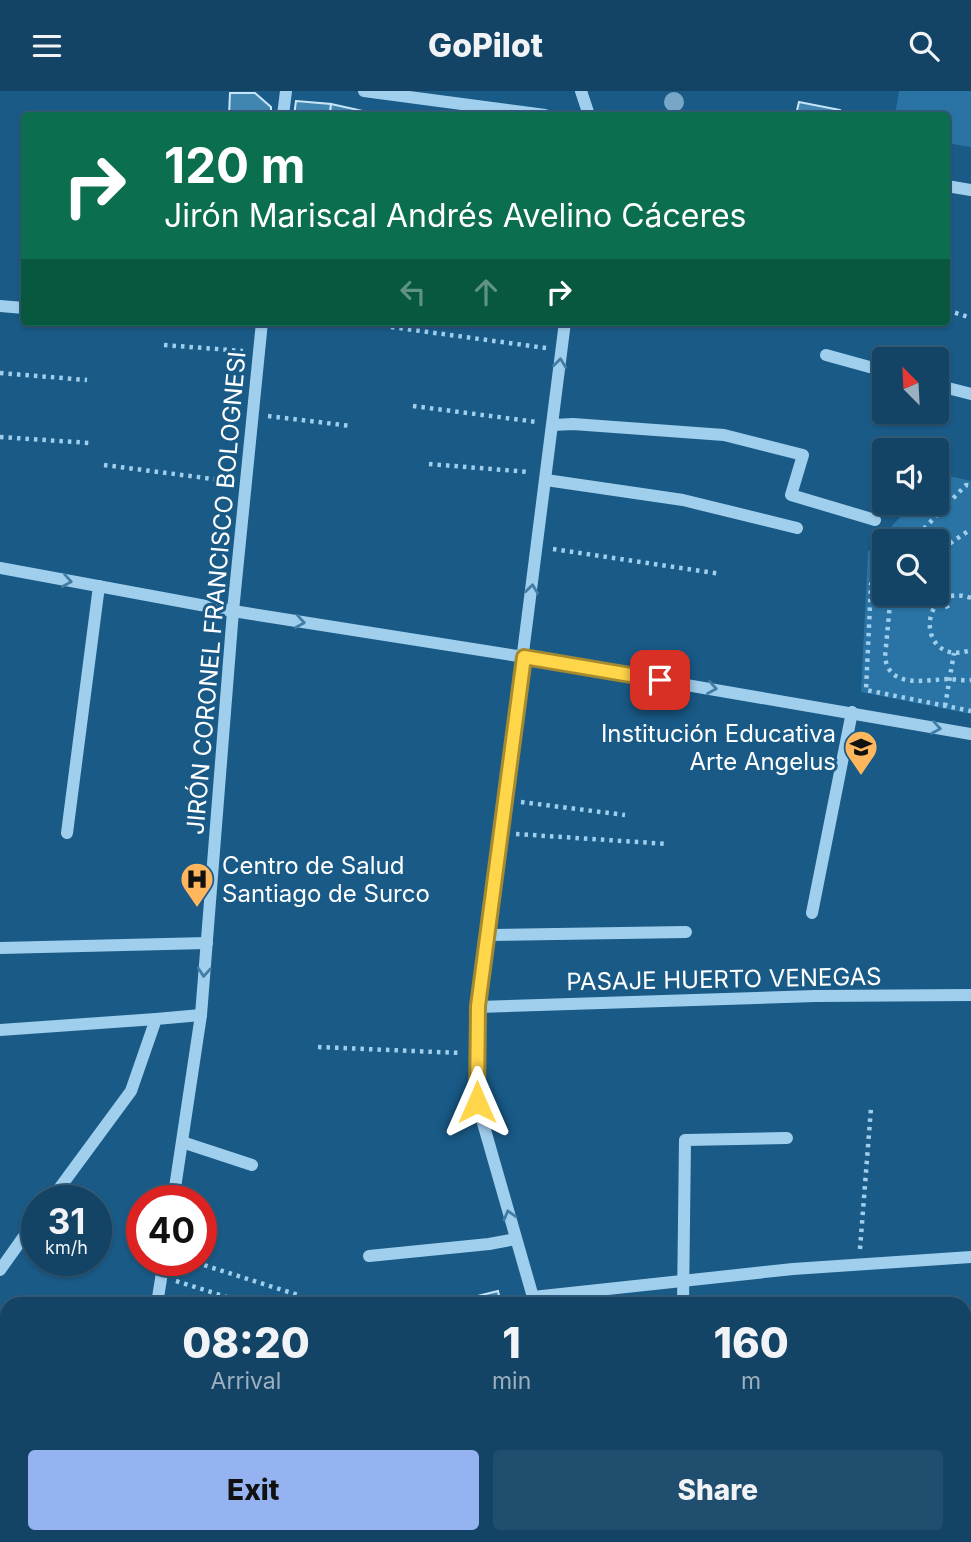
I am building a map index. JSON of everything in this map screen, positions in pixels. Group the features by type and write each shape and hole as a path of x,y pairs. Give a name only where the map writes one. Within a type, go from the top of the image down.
{"street":[{"path":"283,112 286,91"},
{"path":"364,91 522,112"},
{"path":"581,91 588,112"},
{"path":"950,186 971,190"},
{"path":"0,306 21,308"},
{"name":"JIRÓN CORONEL FRANCISCO BOLOGNESI","path":"175,1185 201,1016 233,611 262,326"},
{"path":"533,1297 477,1102 478,1006 565,326"},
{"path":"826,355 872,368"},
{"path":"949,388 971,394"},
{"path":"553,425 573,424 724,435 803,455 791,495 875,520"},
{"path":"547,476 683,500 797,528"},
{"path":"0,568 233,611 524,657 971,734"},
{"path":"67,833 99,586"},
{"path":"812,913 852,712"},
{"path":"488,935 686,932"},
{"path":"0,948 206,943"},
{"name":"PASAJE HUERTO VENEGAS","path":"478,1006 815,996 971,995"},
{"path":"0,1030 201,1016"},
{"path":"62,1185 131,1091 156,1019"},
{"path":"682,1297 685,1140 787,1138"},
{"path":"182,1142 252,1165"},
{"path":"369,1256 489,1244 516,1238"},
{"path":"0,1270 21,1240"},
{"path":"0,1244 18,1244"},
{"path":"563,1297 681,1281 859,1264 971,1257"},
{"path":"158,1297 162,1276"}],"path":[{"path":"950,311 971,319"},
{"path":"391,327 562,350"},
{"path":"164,345 259,352"},
{"path":"0,373 87,380"},
{"path":"413,406 553,425"},
{"path":"253,415 351,426"},
{"path":"0,437 90,443"},
{"path":"429,464 547,476"},
{"path":"104,465 246,483"},
{"path":"925,529 966,485 971,486"},
{"path":"949,544 971,529"},
{"path":"538,547 722,574"},
{"path":"872,582 866,690 971,711"},
{"path":"949,598 961,595 971,599"},
{"path":"890,606 886,666 900,679 914,682 971,680"},
{"path":"938,606 932,612 930,630 938,645 954,653 971,650"},
{"path":"947,606 950,613"},
{"path":"945,706 954,653"},
{"path":"506,800 625,815"},
{"path":"502,832 668,844"},
{"path":"318,1047 477,1053"},
{"path":"859,1264 871,1108"},
{"path":"217,1269 298,1295"},
{"path":"162,1276 227,1297"}],"shaded area":[{"path":"899,91 971,91 971,147 950,144 950,112 896,112"},
{"path":"949,476 971,481 971,714 861,692 868,552 872,548 872,606 949,606 949,529 889,529 902,515 949,515"}],"building":[{"path":"230,93 255,93 271,107 271,112 229,112"},
{"path":"296,101 331,104 330,112 294,112"},
{"path":"799,102 840,110 840,112 797,112"},
{"path":"331,104 363,111 363,112 330,112"},
{"path":"498,1291 499,1297 473,1297"}],"place":[{"name":"Institución Educativa Arte Angelus","path":"861,777"},
{"name":"Centro de Salud Santiago de Surco","path":"197,909"}],"route":[{"path":"477,1102 478,1006 524,657 660,680"}]}
